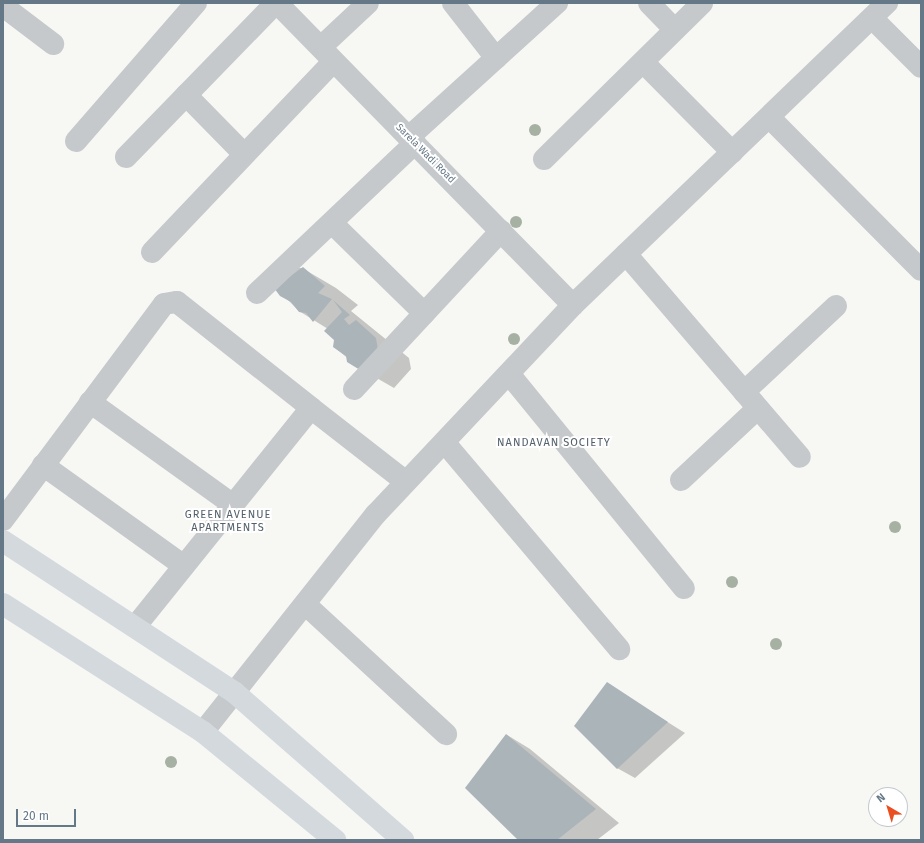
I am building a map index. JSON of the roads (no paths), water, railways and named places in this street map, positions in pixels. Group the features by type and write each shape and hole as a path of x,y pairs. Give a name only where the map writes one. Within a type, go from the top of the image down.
{"street":[{"path":"76,141 196,3"},
{"path":"126,157 276,3"},
{"name":"Sarela Wadi Road","path":"276,3 501,230 573,305"},
{"path":"152,252 244,154 368,3"},
{"path":"453,3 496,58"},
{"path":"257,293 332,223 412,140 496,58 557,3"},
{"path":"649,3 675,30"},
{"path":"544,159 702,3"},
{"path":"203,732 376,514 406,482 510,375 573,305 732,152 770,118 887,3"},
{"path":"6,15 53,44"},
{"path":"872,18 921,67"},
{"path":"643,62 732,152"},
{"path":"186,95 244,154"},
{"path":"770,118 921,270"},
{"path":"332,223 424,313"},
{"path":"354,389 501,230"},
{"path":"626,254 800,457"},
{"path":"3,520 164,304 177,302 406,482"},
{"path":"744,392 836,306"},
{"path":"510,375 684,588"},
{"path":"90,402 232,504"},
{"path":"134,627 311,408"},
{"path":"681,480 758,408"},
{"path":"445,442 619,649"},
{"path":"43,465 184,566"},
{"path":"3,541 234,692 403,840"},
{"path":"3,604 203,732 336,840"},
{"path":"305,604 446,734"}],"district":[{"name":"NANDAVAN SOCIETY","path":"554,443"},
{"name":"GREEN AVENUE APARTMENTS","path":"228,522"}]}
